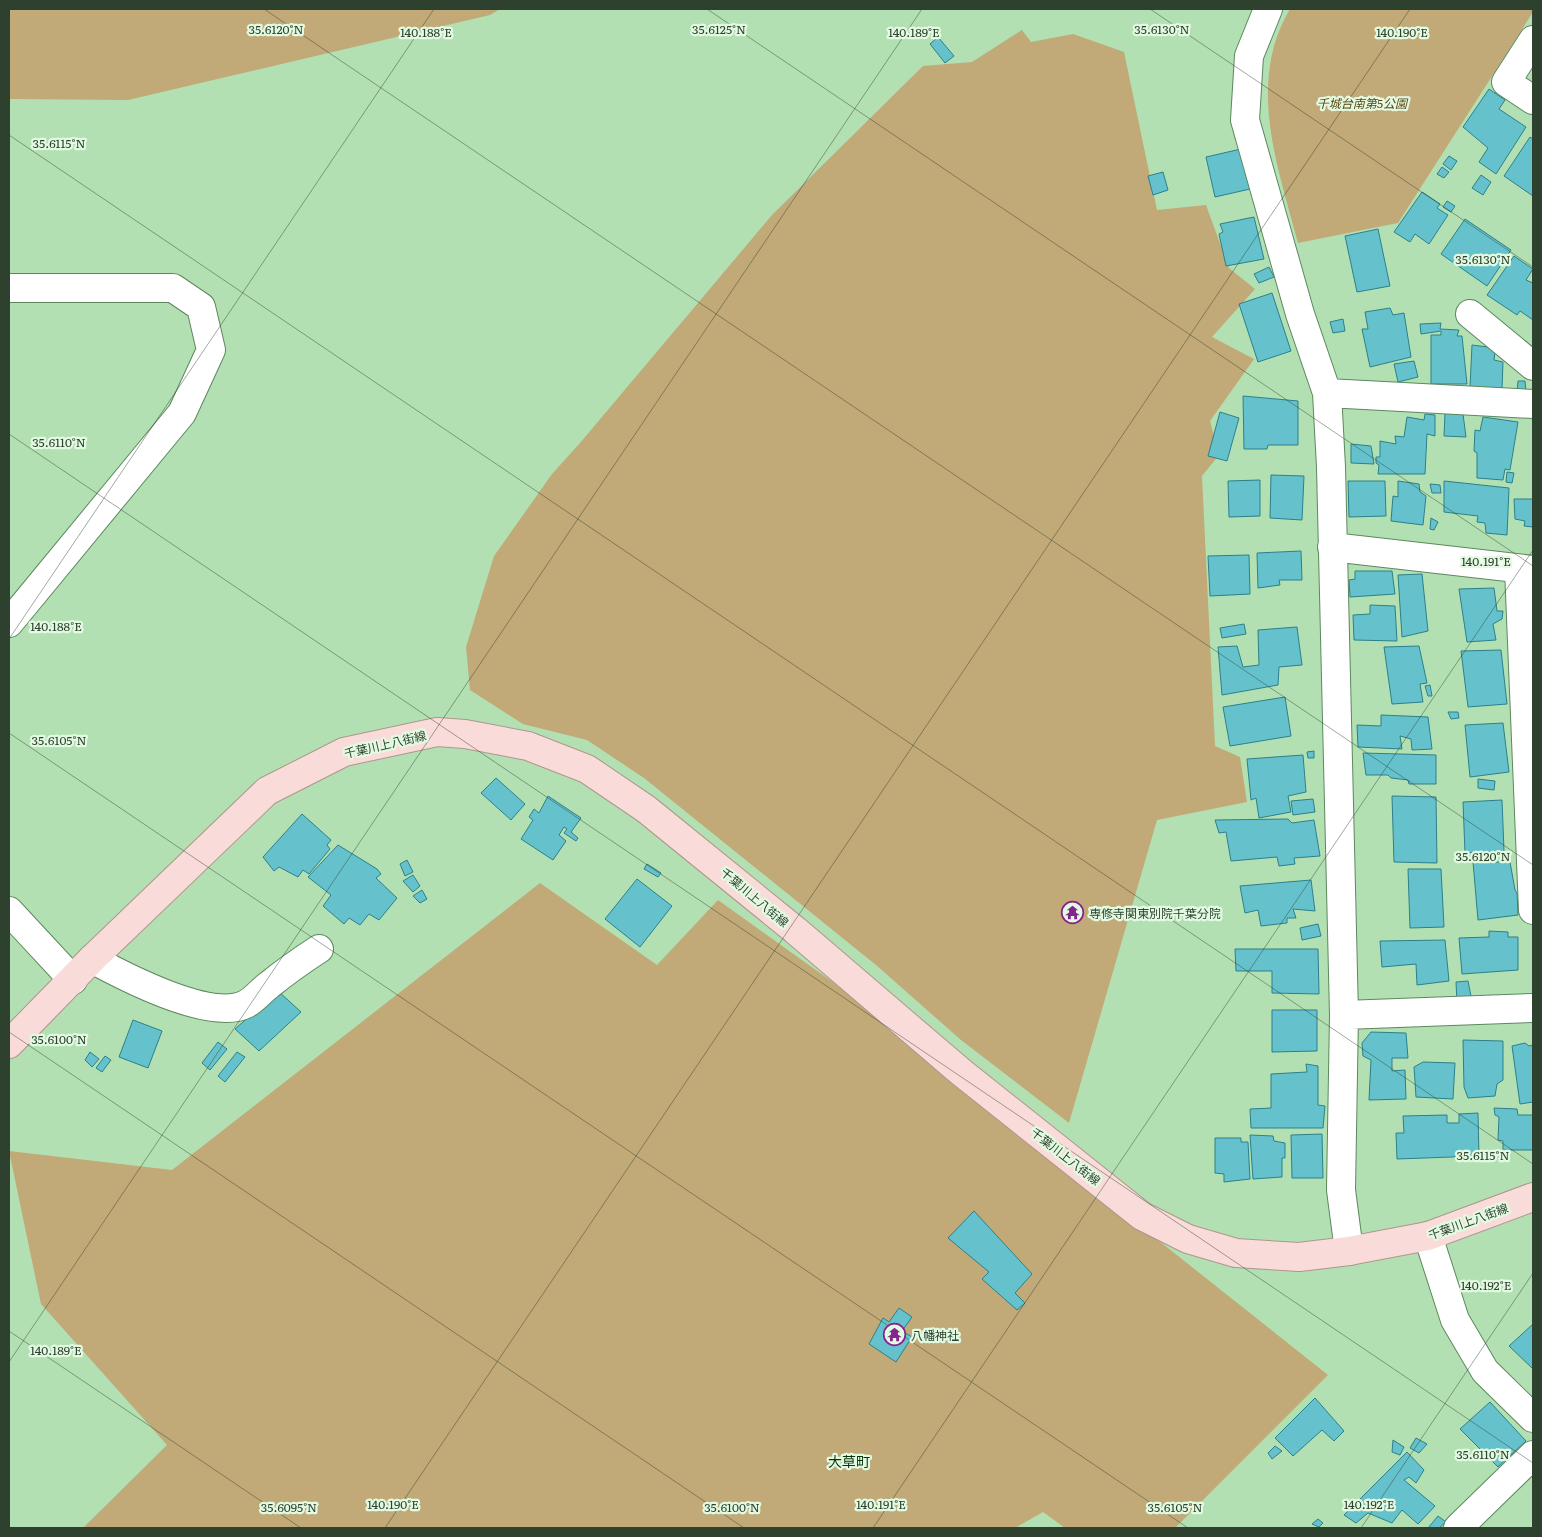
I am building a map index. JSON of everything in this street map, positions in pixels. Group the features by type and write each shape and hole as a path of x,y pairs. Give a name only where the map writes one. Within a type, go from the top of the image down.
{"main road":[{"name":"千葉川上八街線","path":"9,1044 92,959 267,791 308,768 344,752 437,732 465,734 528,746 587,769 646,809 795,930 960,1072 1142,1216 1188,1239 1236,1254 1299,1257 1349,1251 1428,1236 1533,1197"}],"street":[{"path":"1268,9 1249,56 1245,120 1300,314 1327,393 1331,467 1344,1015 1341,1190 1349,1251"},
{"path":"1533,40 1506,82 1533,100"},
{"path":"9,288 173,288 201,307 211,350 182,413 9,623"},
{"path":"1470,314 1533,366"},
{"path":"1327,393 1533,404"},
{"path":"1332,547 1526,569 1533,910"},
{"path":"9,911 73,980"},
{"path":"92,959 139,984 186,1001 226,1009 246,1004 289,969 319,949"},
{"path":"1344,1015 1533,1008"},
{"path":"1428,1236 1455,1320 1485,1371 1533,1418"},
{"path":"1458,1528 1533,1455"}],"green space":[{"path":"9,9 500,9 490,15 128,100 9,99"},
{"name":"千城台南第5公園","path":"1290,9 1533,9 1533,12 1398,223 1298,243 1275,155 1268,96 1270,66 1277,37"},
{"path":"1022,30 1031,42 1073,34 1124,52 1157,210 1206,205 1229,268 1255,289 1212,337 1254,359 1210,421 1219,455 1202,476 1215,746 1240,757 1247,802 1157,820 1069,1123 961,1040 876,965 644,778 587,740 523,724 470,690 466,647 494,556 552,474 772,215 923,66 972,62"},
{"path":"540,883 657,965 718,900 834,983 1328,1375 1175,1528 1065,1528 1043,1512 1015,1528 83,1528 167,1445 41,1304 9,1151 172,1170"}],"building":[{"path":"938,37 954,56 945,63 930,44"},
{"path":"1489,89 1505,100 1499,109 1526,127 1496,174 1479,162 1488,148 1463,127"},
{"path":"1530,137 1533,139 1533,196 1504,176"},
{"path":"1241,149 1250,189 1215,197 1206,157"},
{"path":"1449,156 1457,161 1451,170 1443,164"},
{"path":"1442,167 1449,172 1444,178 1437,174"},
{"path":"1163,172 1168,190 1153,195 1148,176"},
{"path":"1481,175 1491,182 1483,195 1472,188"},
{"path":"1422,192 1440,204 1437,208 1448,215 1429,244 1415,234 1410,242 1394,232"},
{"path":"1447,201 1455,206 1451,212 1443,207"},
{"path":"1254,217 1264,259 1226,266 1219,234 1223,232 1220,224"},
{"path":"1465,219 1511,250 1487,286 1441,254"},
{"path":"1378,229 1390,286 1357,292 1345,236"},
{"path":"1514,256 1533,269 1526,280 1533,283 1533,320 1520,311 1517,315 1487,295"},
{"path":"1269,267 1274,277 1259,283 1254,274"},
{"path":"1272,293 1291,351 1258,362 1239,304"},
{"path":"1390,308 1393,315 1404,313 1411,357 1370,367 1362,329 1368,329 1365,312"},
{"path":"1343,319 1345,331 1333,333 1330,322"},
{"path":"1441,323 1440,329 1459,330 1457,336 1462,336 1467,384 1431,384 1431,335 1441,335 1441,331 1421,334 1420,324"},
{"path":"1472,345 1488,347 1495,352 1494,360 1503,362 1502,389 1470,387"},
{"path":"1414,361 1418,377 1398,382 1394,364"},
{"path":"1518,381 1525,381 1526,392 1517,392"},
{"path":"1243,396 1298,401 1298,445 1268,445 1267,449 1244,449"},
{"path":"1220,412 1239,418 1227,461 1208,456"},
{"path":"1445,413 1463,414 1466,437 1444,436"},
{"path":"1425,414 1435,415 1435,436 1427,434 1425,474 1378,474 1379,465 1376,463 1376,457 1380,457 1380,441 1396,444 1395,436 1404,437 1407,417 1424,420"},
{"path":"1483,417 1518,422 1510,470 1505,469 1503,480 1477,478 1477,453 1474,451 1475,430 1480,431"},
{"path":"1351,444 1371,446 1374,464 1351,463"},
{"path":"1507,472 1514,473 1512,483 1506,482"},
{"path":"1271,475 1304,476 1302,520 1270,518"},
{"path":"1260,480 1260,516 1229,517 1228,481"},
{"path":"1348,481 1385,481 1386,516 1349,517"},
{"path":"1398,481 1419,484 1420,492 1426,496 1423,525 1391,521 1393,496 1398,497"},
{"path":"1444,481 1509,488 1507,535 1486,533 1485,523 1477,522 1478,516 1444,512"},
{"path":"1430,484 1440,485 1441,493 1432,493"},
{"path":"1514,499 1533,499 1533,527 1524,526 1525,521 1515,519"},
{"path":"1431,518 1438,522 1434,530 1430,529"},
{"path":"1301,551 1302,580 1279,580 1280,585 1258,588 1257,553"},
{"path":"1249,555 1250,594 1210,596 1208,556"},
{"path":"1355,571 1392,571 1395,594 1350,597 1349,580 1355,579"},
{"path":"1422,574 1428,631 1402,637 1398,575"},
{"path":"1494,588 1497,611 1503,611 1502,619 1493,624 1496,640 1467,642 1459,589"},
{"path":"1370,605 1395,606 1397,641 1354,640 1353,615 1370,614"},
{"path":"1244,624 1246,634 1222,638 1220,628"},
{"path":"1297,627 1302,665 1279,667 1278,685 1222,695 1218,647 1237,646 1243,667 1259,665 1258,630"},
{"path":"1419,646 1427,683 1420,684 1423,702 1392,704 1384,647"},
{"path":"1501,650 1507,704 1468,707 1461,651"},
{"path":"1430,685 1432,696 1428,696 1425,686"},
{"path":"1285,697 1291,736 1230,746 1223,707"},
{"path":"1448,712 1458,712 1459,718 1451,719"},
{"path":"1381,715 1428,717 1432,749 1412,750 1411,739 1400,736 1402,749 1358,747 1357,725 1381,726"},
{"path":"1503,723 1509,772 1470,777 1465,725"},
{"path":"1314,751 1314,758 1308,758 1307,752"},
{"path":"1363,753 1436,755 1436,784 1409,784 1408,780 1391,778 1388,775 1366,775"},
{"path":"1303,755 1306,792 1288,796 1291,812 1259,818 1256,798 1251,800 1247,759"},
{"path":"496,778 525,804 511,820 481,793"},
{"path":"1478,779 1495,781 1494,790 1478,788"},
{"path":"548,796 581,818 571,832 578,838 576,841 564,833 567,829 564,827 559,835 566,841 553,860 521,839 533,820 529,817 534,809 539,813"},
{"path":"1392,796 1436,797 1437,863 1394,862"},
{"path":"1313,799 1315,812 1293,815 1291,801"},
{"path":"1502,800 1504,851 1465,853 1463,802"},
{"path":"302,814 331,840 327,845 330,849 309,874 303,870 298,877 279,867 274,871 263,857"},
{"path":"1288,819 1292,823 1314,820 1320,856 1294,858 1295,864 1279,866 1277,857 1231,861 1226,832 1219,833 1215,820"},
{"path":"338,845 377,869 381,874 376,878 397,898 379,920 369,914 360,925 349,918 344,924 323,906 331,895 308,877"},
{"path":"407,860 413,872 405,876 400,864"},
{"path":"1473,862 1510,862 1517,893 1518,915 1478,920"},
{"path":"647,864 661,873 658,877 644,869"},
{"path":"1408,869 1441,869 1444,927 1410,928"},
{"path":"413,875 420,886 413,892 403,881"},
{"path":"637,879 672,906 640,947 605,919"},
{"path":"1311,880 1315,911 1293,909 1296,918 1287,918 1287,923 1261,926 1258,910 1245,913 1240,886"},
{"path":"422,890 427,899 420,903 413,896"},
{"path":"1318,924 1321,936 1302,940 1300,928"},
{"path":"1489,931 1508,932 1508,937 1518,937 1518,970 1462,974 1459,938 1489,937"},
{"path":"1445,940 1449,981 1417,985 1416,964 1382,967 1380,941"},
{"path":"1235,949 1318,949 1319,994 1272,993 1272,971 1236,971"},
{"path":"1468,981 1472,1001 1457,1003 1456,982"},
{"path":"278,991 301,1012 259,1051 235,1029"},
{"path":"1272,1010 1317,1010 1317,1051 1272,1052"},
{"path":"133,1020 162,1031 148,1068 119,1057"},
{"path":"1371,1032 1406,1033 1408,1058 1392,1058 1392,1071 1405,1070 1406,1099 1369,1100 1371,1060 1363,1056 1362,1043"},
{"path":"1463,1040 1503,1041 1503,1080 1497,1084 1495,1096 1468,1098 1464,1087"},
{"path":"218,1042 227,1049 210,1070 202,1063"},
{"path":"1525,1043 1529,1046 1533,1045 1533,1102 1520,1104 1512,1046"},
{"path":"90,1052 99,1059 92,1067 85,1060"},
{"path":"237,1052 245,1057 225,1082 218,1076"},
{"path":"105,1056 111,1060 102,1072 96,1068"},
{"path":"1423,1062 1455,1063 1453,1099 1416,1097 1414,1067"},
{"path":"1306,1064 1318,1066 1318,1105 1325,1106 1323,1128 1251,1128 1250,1109 1271,1108 1271,1074 1307,1072"},
{"path":"1494,1108 1517,1109 1518,1115 1533,1115 1533,1150 1503,1150 1503,1141 1498,1140 1499,1117 1495,1115"},
{"path":"1478,1113 1479,1156 1397,1159 1396,1133 1404,1133 1403,1116 1447,1115 1447,1123 1459,1123 1459,1114"},
{"path":"1322,1134 1323,1178 1292,1178 1291,1135"},
{"path":"1250,1135 1273,1136 1274,1141 1285,1143 1285,1158 1282,1158 1282,1177 1253,1179"},
{"path":"1215,1138 1241,1138 1241,1142 1248,1142 1250,1179 1224,1182 1224,1174 1215,1173"},
{"path":"974,1211 1032,1274 1015,1293 1025,1303 1017,1310 982,1279 989,1272 948,1238"},
{"path":"899,1308 912,1317 902,1331 912,1337 896,1362 869,1344 883,1318 889,1322"},
{"path":"1533,1324 1533,1369 1509,1346"},
{"path":"1315,1398 1344,1431 1334,1441 1322,1430 1293,1456 1275,1438"},
{"path":"1490,1402 1526,1441 1498,1467 1460,1429"},
{"path":"1416,1438 1427,1444 1419,1453 1410,1448"},
{"path":"1393,1440 1404,1447 1400,1455 1392,1452"},
{"path":"1275,1446 1282,1451 1272,1459 1268,1453"},
{"path":"1407,1452 1424,1470 1416,1483 1409,1477 1404,1480 1435,1506 1418,1524 1402,1510 1392,1523 1368,1513 1356,1523 1344,1515"},
{"path":"1438,1516 1446,1522 1439,1528 1428,1528"},
{"path":"1318,1519 1323,1523 1319,1527 1312,1524"}],"place":[{"name":"専修寺関東別院千葉分院","path":"1073,913"},
{"name":"八幡神社","path":"895,1335"}],"district":[{"name":"大草町","path":"849,1461"}]}
